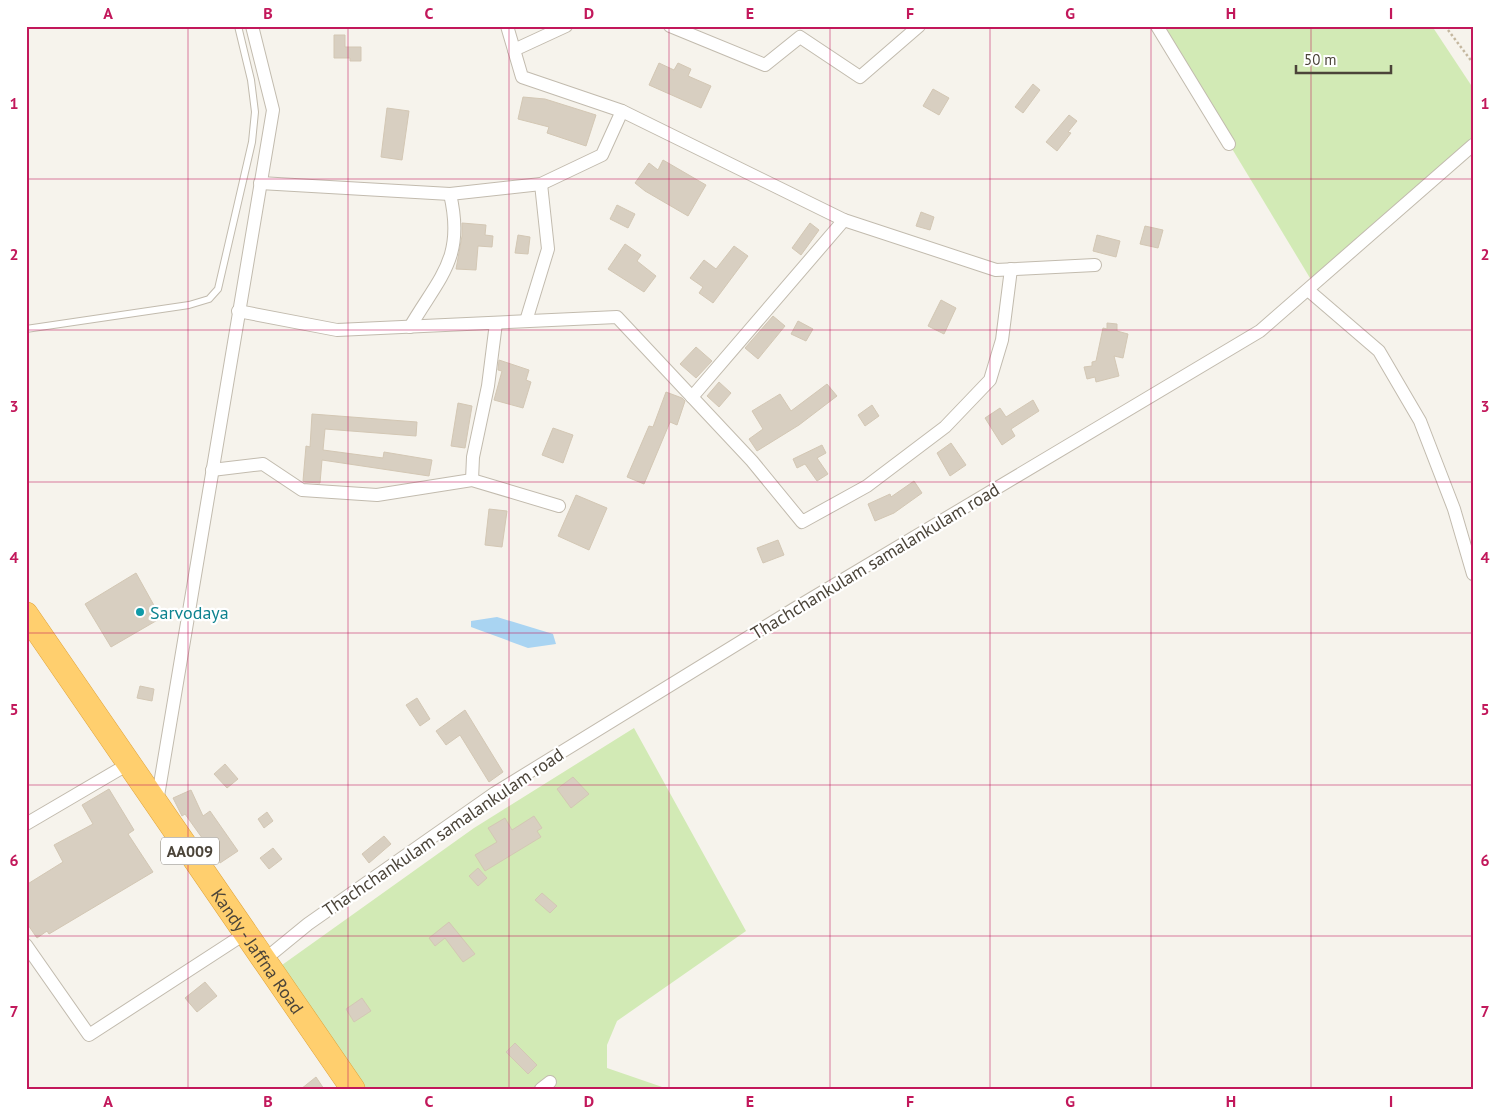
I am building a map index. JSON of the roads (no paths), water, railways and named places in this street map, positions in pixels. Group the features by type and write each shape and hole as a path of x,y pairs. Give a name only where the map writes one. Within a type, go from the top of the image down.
{"highway":[{"name":"Kandy - Jaffna Road","path":"26,614 353,1089"}],"street":[{"path":"157,802 273,110 252,26"},
{"path":"507,26 522,77 622,111 844,220 996,270 1095,265"},
{"path":"514,50 566,26"},
{"path":"670,26 764,65 800,38 860,77 919,26"},
{"path":"1157,26 1229,144"},
{"path":"260,182 450,194 541,184 602,155 622,111"},
{"name":"Thachchankulam samalankulam road","path":"264,960 308,924 495,793 794,609 1260,331 1473,146"},
{"path":"526,321 548,249 541,184"},
{"path":"410,327 448,266 453,252 454,212 450,194"},
{"path":"692,397 844,220"},
{"path":"238,311 337,330 618,317 752,461 802,522 874,481 944,427 990,380 1002,340 1011,270"},
{"path":"1308,290 1379,351 1416,413 1454,509 1473,574"},
{"path":"472,480 473,456 488,386 496,323"},
{"path":"212,470 263,464 302,490 377,495 472,480 560,506"},
{"path":"26,824 130,763"},
{"path":"26,945 89,1034 246,933"}],"lane":[{"path":"26,329 189,305 210,299 218,289 252,142 255,112 251,80 238,26"}],"water":[{"path":"497,617 553,634 556,644 528,648 471,627 471,621"}],"place":[{"name":"Sarvodaya","path":"140,612"}]}
